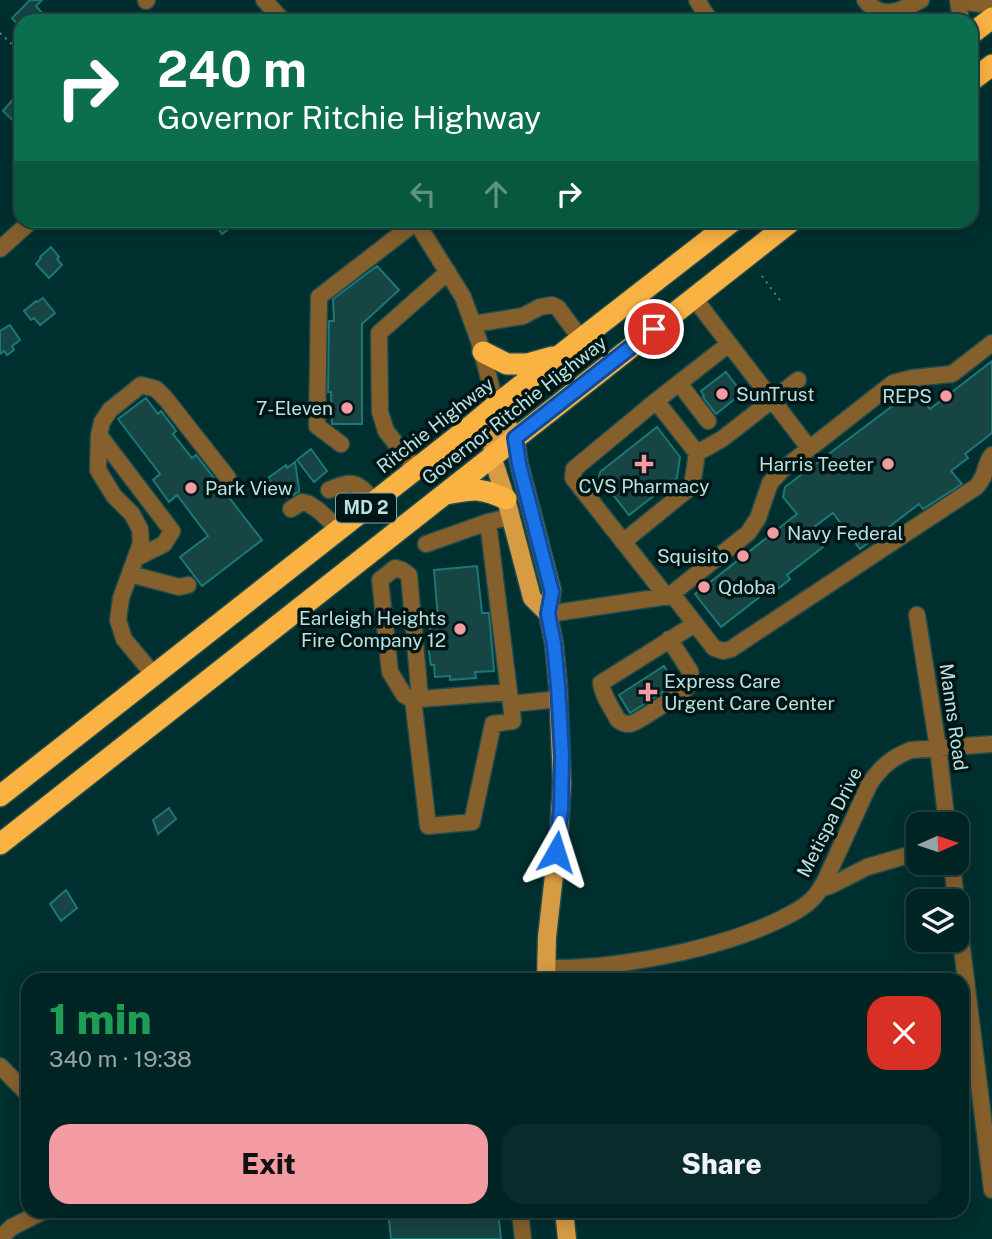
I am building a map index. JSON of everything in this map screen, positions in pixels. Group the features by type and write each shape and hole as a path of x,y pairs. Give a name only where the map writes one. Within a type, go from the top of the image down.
{"highway":[{"path":"978,29 992,18"},
{"path":"978,76 992,65"},
{"name":"Ritchie Highway","path":"0,796 724,228"},
{"name":"Governor Ritchie Highway","path":"0,844 783,228"},
{"path":"483,352 507,364 527,364 561,354"},
{"path":"444,494 472,489 488,490 508,508"}],"main road":[{"path":"496,405 515,438 519,464 552,592 548,614 554,644 562,756 561,808 550,905 546,973"},
{"path":"496,405 492,456 532,598 548,614"},
{"path":"565,1218 567,1239"}],"street":[{"path":"264,0 277,14"},
{"path":"865,0 880,12 905,9 921,0"},
{"path":"966,0 992,5"},
{"path":"0,249 23,228"},
{"path":"341,444 317,426 318,297 406,228"},
{"path":"420,228 463,297 483,352 496,405"},
{"path":"416,469 386,430 380,412 379,333 449,272"},
{"path":"694,298 810,448"},
{"path":"474,324 523,316 540,307 552,305 558,308 581,339"},
{"path":"729,344 574,468 573,478 714,648 723,651 731,649 976,487 984,478 986,465 992,455"},
{"path":"548,614 670,595 748,533 758,518 771,483 782,470 893,383 952,374 992,344"},
{"path":"623,541 692,485 697,453 715,430 772,399 798,380"},
{"path":"679,383 715,430"},
{"path":"153,674 124,639 118,620 121,598 141,543 140,529 132,513 114,496 98,470 102,422 110,411 141,386 156,389 228,478"},
{"path":"656,401 697,453"},
{"path":"99,435 172,531 164,544 136,558"},
{"path":"329,490 343,483 356,484 374,502"},
{"path":"291,509 302,502 309,504 338,529"},
{"path":"426,544 488,522 508,508"},
{"path":"379,545 395,568 408,575 428,827 472,822 493,724 513,722 488,522"},
{"path":"395,568 380,580 390,672 404,695 416,699 559,699"},
{"path":"130,575 179,587 188,585"},
{"name":"Manns Road","path":"917,615 946,812"},
{"path":"669,639 690,671 690,684 638,720 628,724 621,722 606,699 601,683 669,639 695,624"},
{"name":"Metispa Drive","path":"554,973 646,960 721,943 787,916 803,907 820,889 877,772 900,754 911,750 992,744"},
{"path":"820,889 867,867 906,856"},
{"path":"962,952 965,973"},
{"path":"969,1005 992,1190"},
{"path":"0,1066 21,1087"},
{"path":"0,1238 12,1227 30,1218"},
{"path":"521,1218 523,1239"}],"path":[{"path":"0,33 14,46"},
{"path":"762,276 782,303"}],"building":[{"path":"30,0 42,0 36,6 43,14 16,14"},
{"path":"14,98 14,121 3,111"},
{"path":"218,228 230,228 222,234"},
{"path":"51,247 62,265 49,278 36,264"},
{"path":"377,266 399,290 362,324 362,424 332,424 331,392 328,392 329,321 334,321 333,299"},
{"path":"43,298 55,313 40,325 34,318 31,320 24,311"},
{"path":"10,325 20,340 12,346 14,350 7,355 4,351 0,354 0,331"},
{"path":"992,361 992,433 965,454 968,458 951,471 962,484 923,509 919,504 860,549 833,513 810,530 823,547 787,575 790,579 779,588 776,584 721,627 695,594 797,514 783,497 785,487 915,389 930,409"},
{"name":"SunTrust","path":"726,372 742,393 716,414 701,391"},
{"name":"Park View","path":"146,398 158,414 161,411 176,431 173,434 192,458 196,455 262,540 202,586 180,557 208,536 177,495 169,502 153,480 160,474 118,419"},
{"name":"CVS Pharmacy","path":"657,427 680,457 677,478 629,515 599,477 600,472"},
{"path":"311,449 327,471 314,482 297,460"},
{"path":"295,462 299,492 287,498 268,478"},
{"name":"Earleigh Heights Fire Company 12","path":"477,566 482,613 489,613 494,671 475,672 476,678 450,680 450,676 435,677 428,643 431,637 429,620 438,619 434,570"},
{"name":"Express Care Urgent Care Center","path":"664,666 675,684 630,713 619,695"},
{"path":"169,808 176,819 158,834 153,820"},
{"path":"66,890 77,908 61,921 50,904"},
{"path":"389,1218 499,1218 501,1239 391,1239"}],"place":[{"name":"SunTrust","path":"722,394"},
{"name":"REPS","path":"946,396"},
{"name":"7-Eleven","path":"347,408"},
{"name":"CVS Pharmacy","path":"644,464"},
{"name":"Harris Teeter","path":"888,464"},
{"name":"Park View","path":"191,488"},
{"name":"Navy Federal","path":"773,533"},
{"name":"Squisito","path":"743,556"},
{"name":"Qdoba","path":"704,587"},
{"name":"Earleigh Heights Fire Company 12","path":"460,629"},
{"name":"Express Care Urgent Care Center","path":"648,692"}],"route":[{"path":"556,852 561,808 562,756 554,644 548,614 552,592 519,464 515,438 654,329"}]}
